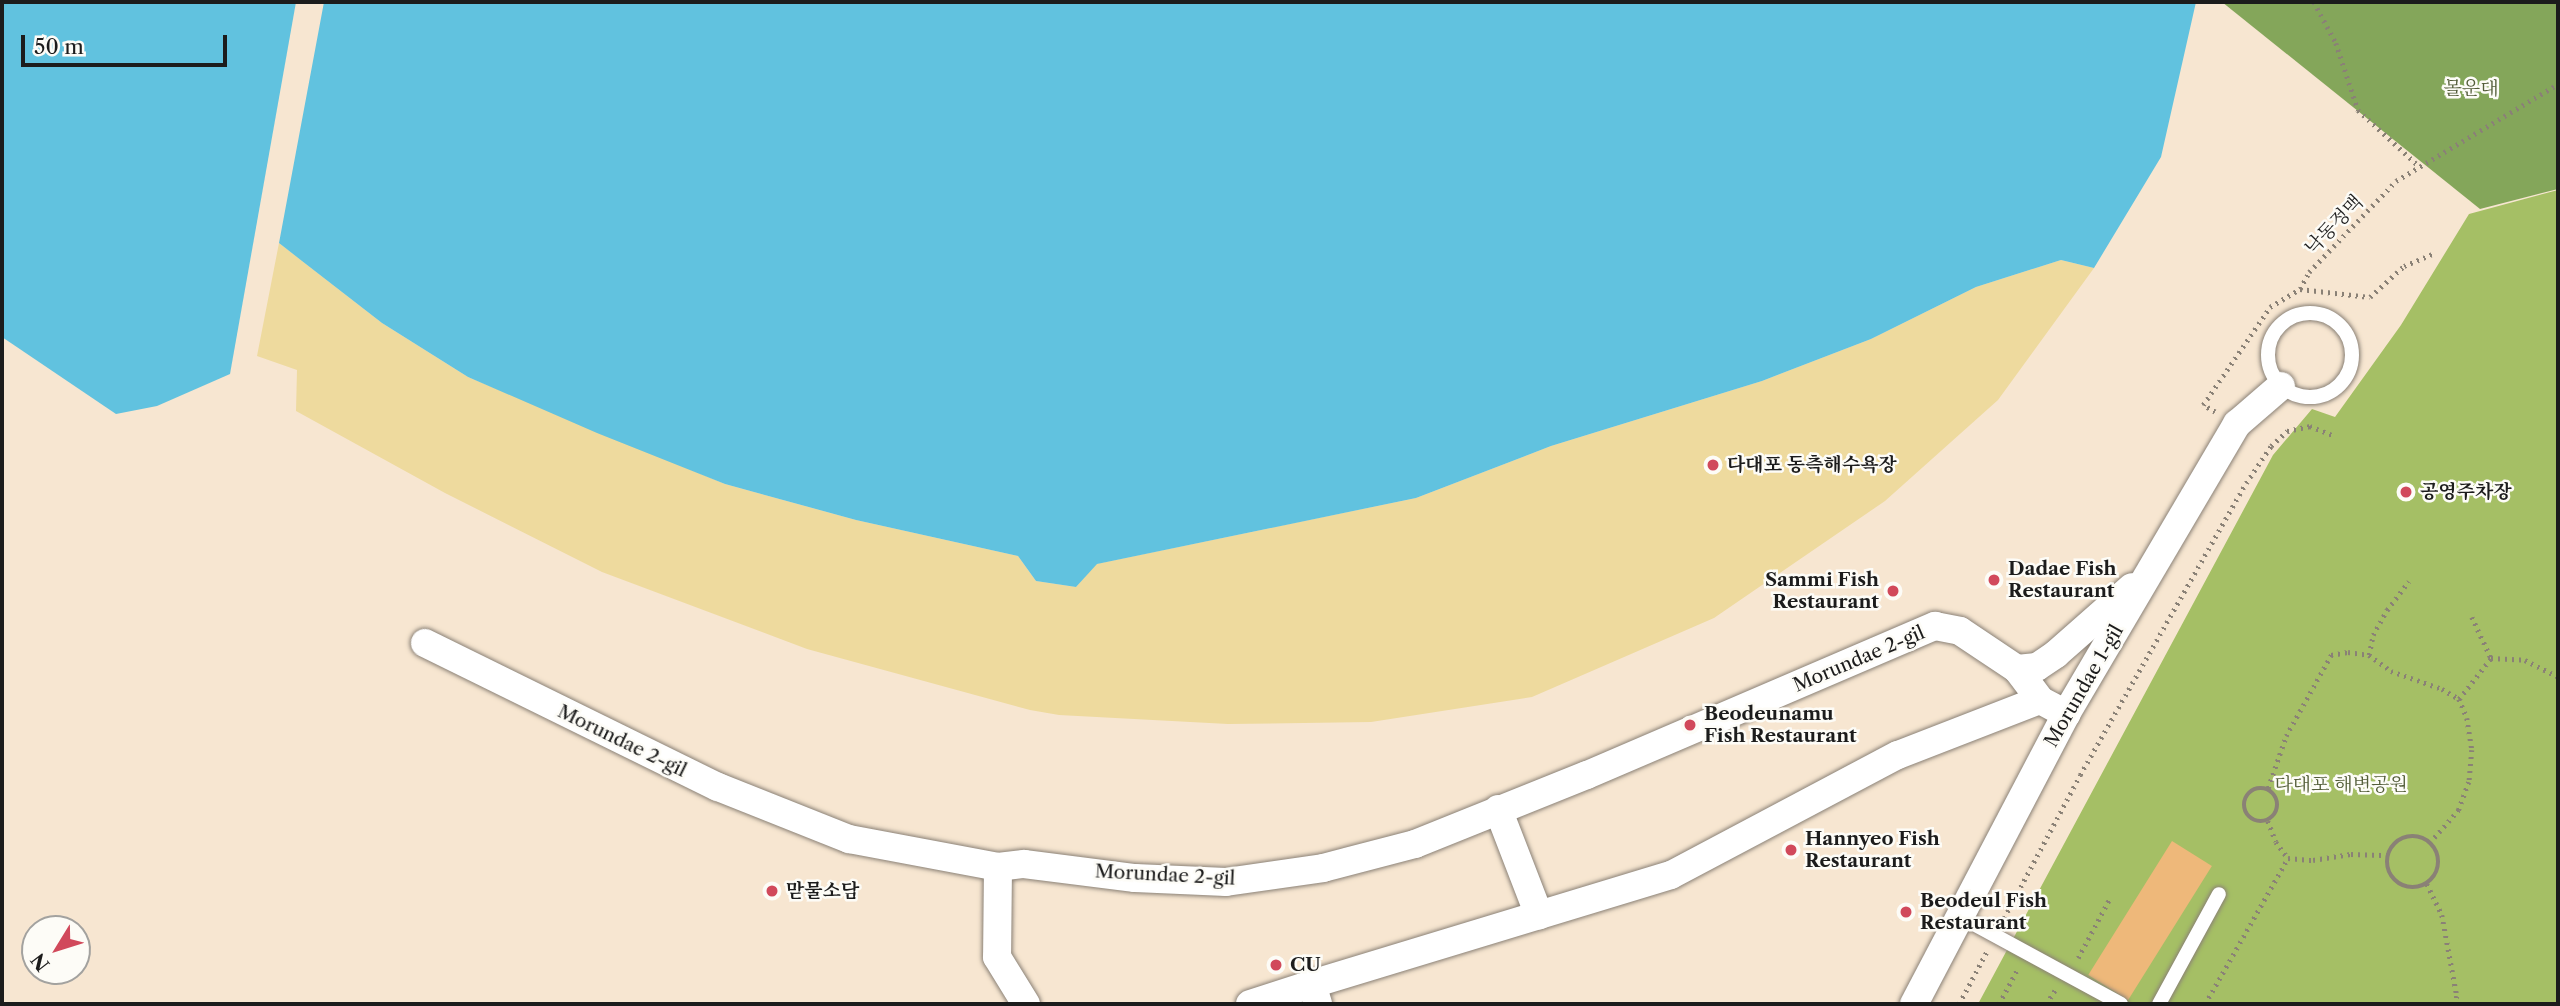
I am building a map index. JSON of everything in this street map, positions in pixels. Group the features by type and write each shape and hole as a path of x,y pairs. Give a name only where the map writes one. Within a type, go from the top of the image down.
{"street":[{"name":"Morundae 1-gil","path":"1914,1004 2066,714 2237,424 2281,386"},
{"path":"2017,669 2037,667 2056,654 2151,570"},
{"name":"Morundae 2-gil","path":"425,643 718,787 849,839 998,866 1024,864 1135,878 1226,882 1323,868 1415,844 1587,775 1935,626 1961,631 2017,669 2040,700"},
{"path":"1250,1004 1315,994 1539,915 1671,875 1898,755 2040,700 2066,714"},
{"path":"1498,809 1539,915"},
{"path":"998,866 997,957 1026,1004"}],"lane":[{"path":"2296,315 2323,315 2335,321 2345,331 2352,356 2343,382 2321,396 2306,397 2281,386 2272,374 2268,345 2283,321 2296,315"},
{"path":"2159,1004 2219,894"},
{"path":"1961,917 2121,1004"}],"path":[{"path":"2314,2 2336,43 2358,110 2419,166"},
{"name":"낙동정맥","path":"2237,424 2203,405 2270,307 2300,289 2309,272 2396,181 2558,84"},
{"path":"2300,289 2370,297 2404,266 2435,253"},
{"path":"1959,1004 2080,775 2264,456 2287,431 2310,426 2332,435"},
{"path":"2369,655 2373,635 2409,582"},
{"path":"2472,617 2491,657"},
{"path":"2268,788 2282,746 2331,655 2348,652 2369,655 2391,671 2441,689 2459,699 2467,718 2472,750 2469,782 2459,810 2430,843"},
{"path":"2459,699 2491,657"},
{"path":"2491,657 2525,660 2558,677"},
{"path":"2268,788 2279,802 2278,811 2268,821 2256,822 2244,808 2245,798 2250,790 2268,788"},
{"path":"2268,821 2276,842 2288,858 2313,860 2351,854 2389,855"},
{"path":"2412,835 2430,843 2439,861 2436,874 2427,884 2414,888 2401,885 2391,876 2389,855 2399,839 2412,835"},
{"path":"2205,1004 2288,858"},
{"path":"2427,884 2442,915 2456,996 2455,1004"},
{"path":"2046,1004 2077,961 2109,900"},
{"path":"1999,1004 2028,954"}],"green space":[{"name":"몰운대","path":"2222,2 2558,2 2558,189 2480,209"},
{"name":"다대포 해변공원","path":"2558,190 2558,1004 1978,1004 2273,455 2312,409 2335,417 2401,325 2469,214"}],"sand":[{"name":"다대포 동측해수욕장","path":"279,243 382,323 468,377 725,484 856,520 1018,556 1036,581 1076,587 1096,564 1416,498 1551,446 1762,381 1871,339 1976,287 2061,260 2094,268 1998,400 1885,501 1714,618 1532,697 1371,722 1228,724 1059,715 1030,710 807,649 602,572 445,493 296,411 297,370 257,356"}],"water":[{"path":"2,2 296,2 230,374 157,406 116,414 2,337"},
{"path":"324,2 2196,2 2161,157 2094,268 2061,260 1976,287 1871,339 1762,381 1551,446 1416,498 1097,564 1076,587 1036,581 1018,556 856,520 725,484 597,433 468,377 382,323 302,261 279,243"}],"building":[{"path":"2172,841 2212,866 2128,1000 2088,975"}],"place":[{"name":"다대포 동측해수욕장","path":"1713,465"},
{"name":"공영주차장","path":"2406,492"},
{"name":"Dadae Fish Restaurant","path":"1994,580"},
{"name":"Sammi Fish Restaurant","path":"1893,591"},
{"name":"Beodeunamu Fish Restaurant","path":"1690,725"},
{"name":"Hannyeo Fish Restaurant","path":"1791,850"},
{"name":"맏물소담","path":"772,891"},
{"name":"Beodeul Fish Restaurant","path":"1906,912"},
{"name":"CU","path":"1276,965"}]}
